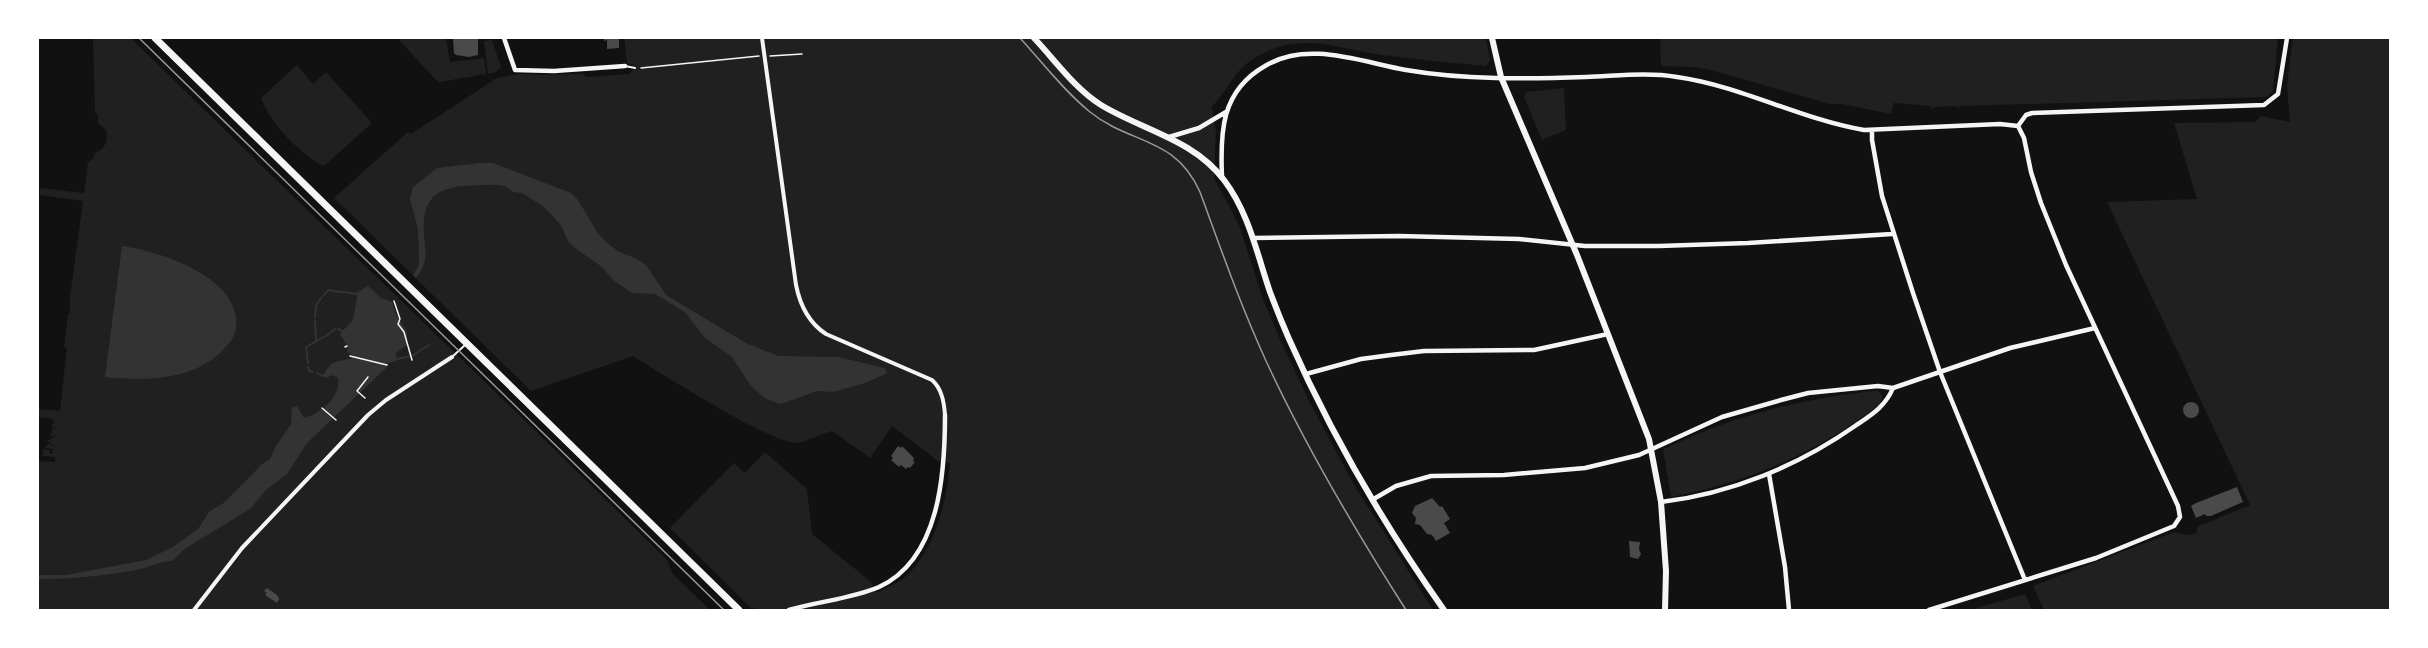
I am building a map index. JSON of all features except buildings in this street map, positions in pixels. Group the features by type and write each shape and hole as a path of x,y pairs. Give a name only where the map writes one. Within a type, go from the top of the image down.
{"main road":[{"path":"155,38 739,610"}],"street":[{"path":"504,38 515,70 546,71 625,66"},
{"path":"762,38 796,285 806,313 826,334 932,380 941,394 945,415 942,485 936,508 916,556 907,568 876,588 789,610"},
{"path":"1034,38 1095,101 1198,154 1222,177 1241,207 1275,305 1306,374 1372,500 1444,610"},
{"path":"1492,38 1501,77 1572,244 1652,449 1661,502 1666,571 1665,610"},
{"path":"2018,126 2032,112 2264,105 2278,94 2288,38"},
{"path":"1222,177 1221,137 1226,111 1241,86 1254,73 1276,60 1307,53 1323,53 1409,70 1501,77 1647,74 1675,76 1736,91 1842,126 1872,130 2000,124 2018,126"},
{"path":"1168,137 1199,128 1226,111"},
{"path":"1929,610 2096,558 2177,523 2180,517 2178,506 2095,328 2041,203 2031,172 2024,138 2018,126"},
{"path":"1872,130 1880,188 1892,234 1940,372 2025,580"},
{"path":"1253,238 1519,239 1572,244 1659,246 1892,234"},
{"path":"1372,500 1396,486 1431,476 1551,472 1595,465 1652,449 1722,417 1808,393 1878,386 1893,388 2010,348 2095,328"},
{"path":"1306,374 1361,359 1390,355 1424,351 1534,350 1608,334"},
{"path":"194,610 242,548 369,415 386,400 452,357"},
{"path":"1661,502 1686,499 1769,474 1805,457 1885,404 1893,388"},
{"path":"1769,474 1785,567 1789,610"}],"lane":[{"path":"625,66 635,68"},
{"path":"452,357 467,343"}],"path":[{"path":"635,68 802,54"},
{"path":"394,302 400,319 398,324 404,332 412,360"},
{"path":"350,356 387,365"},
{"path":"365,398 357,391 368,376"},
{"path":"322,408 336,420"}],"shaded area":[{"path":"93,38 131,38 667,560 673,574 710,610 38,610 38,461 55,462 55,457 42,456 43,449 50,450 50,454 56,450 44,447 49,444 56,447 47,441 58,435 51,437 52,429 56,428 52,427 52,424 56,422 53,422 53,419 38,417 38,409 60,411 67,348 64,347 83,201 40,195 40,188 84,193 88,162 104,147 106,130 98,123 98,115 95,112"},
{"path":"400,38 446,38 450,62 484,58 486,74 440,82 400,41"},
{"path":"624,38 1486,38 1490,60 1486,66 1382,55 1317,44 1286,45 1270,50 1247,64 1212,107 1216,132 1214,178 1239,225 1263,299 1279,337 1309,401 1353,483 1433,610 764,610 751,608 670,528 734,463 745,473 765,452 807,489 812,534 870,581 876,593 905,577 932,540 946,493 950,463 938,461 892,426 870,458 832,431 797,443 784,440 741,420 633,356 531,391 334,198 408,132 411,134 497,78 520,74 582,74 587,77 629,74 636,67 627,63"},
{"path":"1660,38 2278,38 2273,91 2267,97 1960,106 1958,109 1957,106 1932,109 1930,106 1894,103 1891,114 1842,104 1830,104 1711,70 1661,66"},
{"path":"2293,38 2390,38 2390,610 2044,610 2033,586 2174,532 2188,535 2197,533 2197,527 2250,505 2107,202 2197,199 2174,123 2256,122 2260,116 2290,122 2287,86"},
{"path":"492,40 501,67 496,72 488,74 484,41"},
{"path":"297,65 313,84 326,72 372,123 324,166 306,155 287,137 271,117 261,98"},
{"path":"1564,88 1566,130 1542,140 1524,97 1526,92"},
{"path":"493,163 571,193 606,242 619,252 646,265 666,295 746,343 778,356 838,357 884,368 888,373 865,383 833,392 817,391 781,404 766,399 751,386 732,357 705,338 685,312 655,294 632,293 613,280 602,267 568,241 561,225 543,206 522,193 513,192 503,186 457,187 438,193 431,199 424,220 426,252 420,273 416,278 413,275 419,265 419,256 418,229 410,199 413,187 437,168"},
{"path":"122,246 176,261 212,281 226,294 234,310 236,328 231,340 222,351 197,368 167,377 136,379 105,377"},
{"path":"368,286 381,298 392,302 407,332 407,345 396,353 396,361 388,363 386,368 307,443 287,474 267,489 250,509 186,548 172,561 112,574 38,579 38,575 66,575 146,560 173,547 198,529 209,512 225,502 262,464 270,459 291,424 292,408 297,406 304,418 317,413 333,398 337,391 338,378 333,375 326,378 322,376 332,363 352,358 353,355 347,352 348,347 340,334 353,320 358,292"},
{"path":"1878,391 1882,395 1877,406 1836,434 1792,459 1721,485 1671,497 1663,450 1666,448 1716,426 1767,410"},
{"path":"2025,594 2032,610 1969,610"}],"waterway":[{"path":"324,295 329,290 340,292"},
{"path":"342,292 358,294"},
{"path":"315,318 316,305 322,297"},
{"path":"315,321 316,341"},
{"path":"326,336 335,329"},
{"path":"338,329 343,331"},
{"path":"308,363 306,347 324,337"},
{"path":"396,359 412,356 429,345"},
{"path":"308,367 309,371 313,372"},
{"path":"317,373 322,376"}],"tram line":[{"path":"139,38 724,610"},
{"path":"1020,38 1080,104 1105,123 1165,151 1190,174 1200,192 1249,321 1282,395 1332,489 1406,610"}]}
